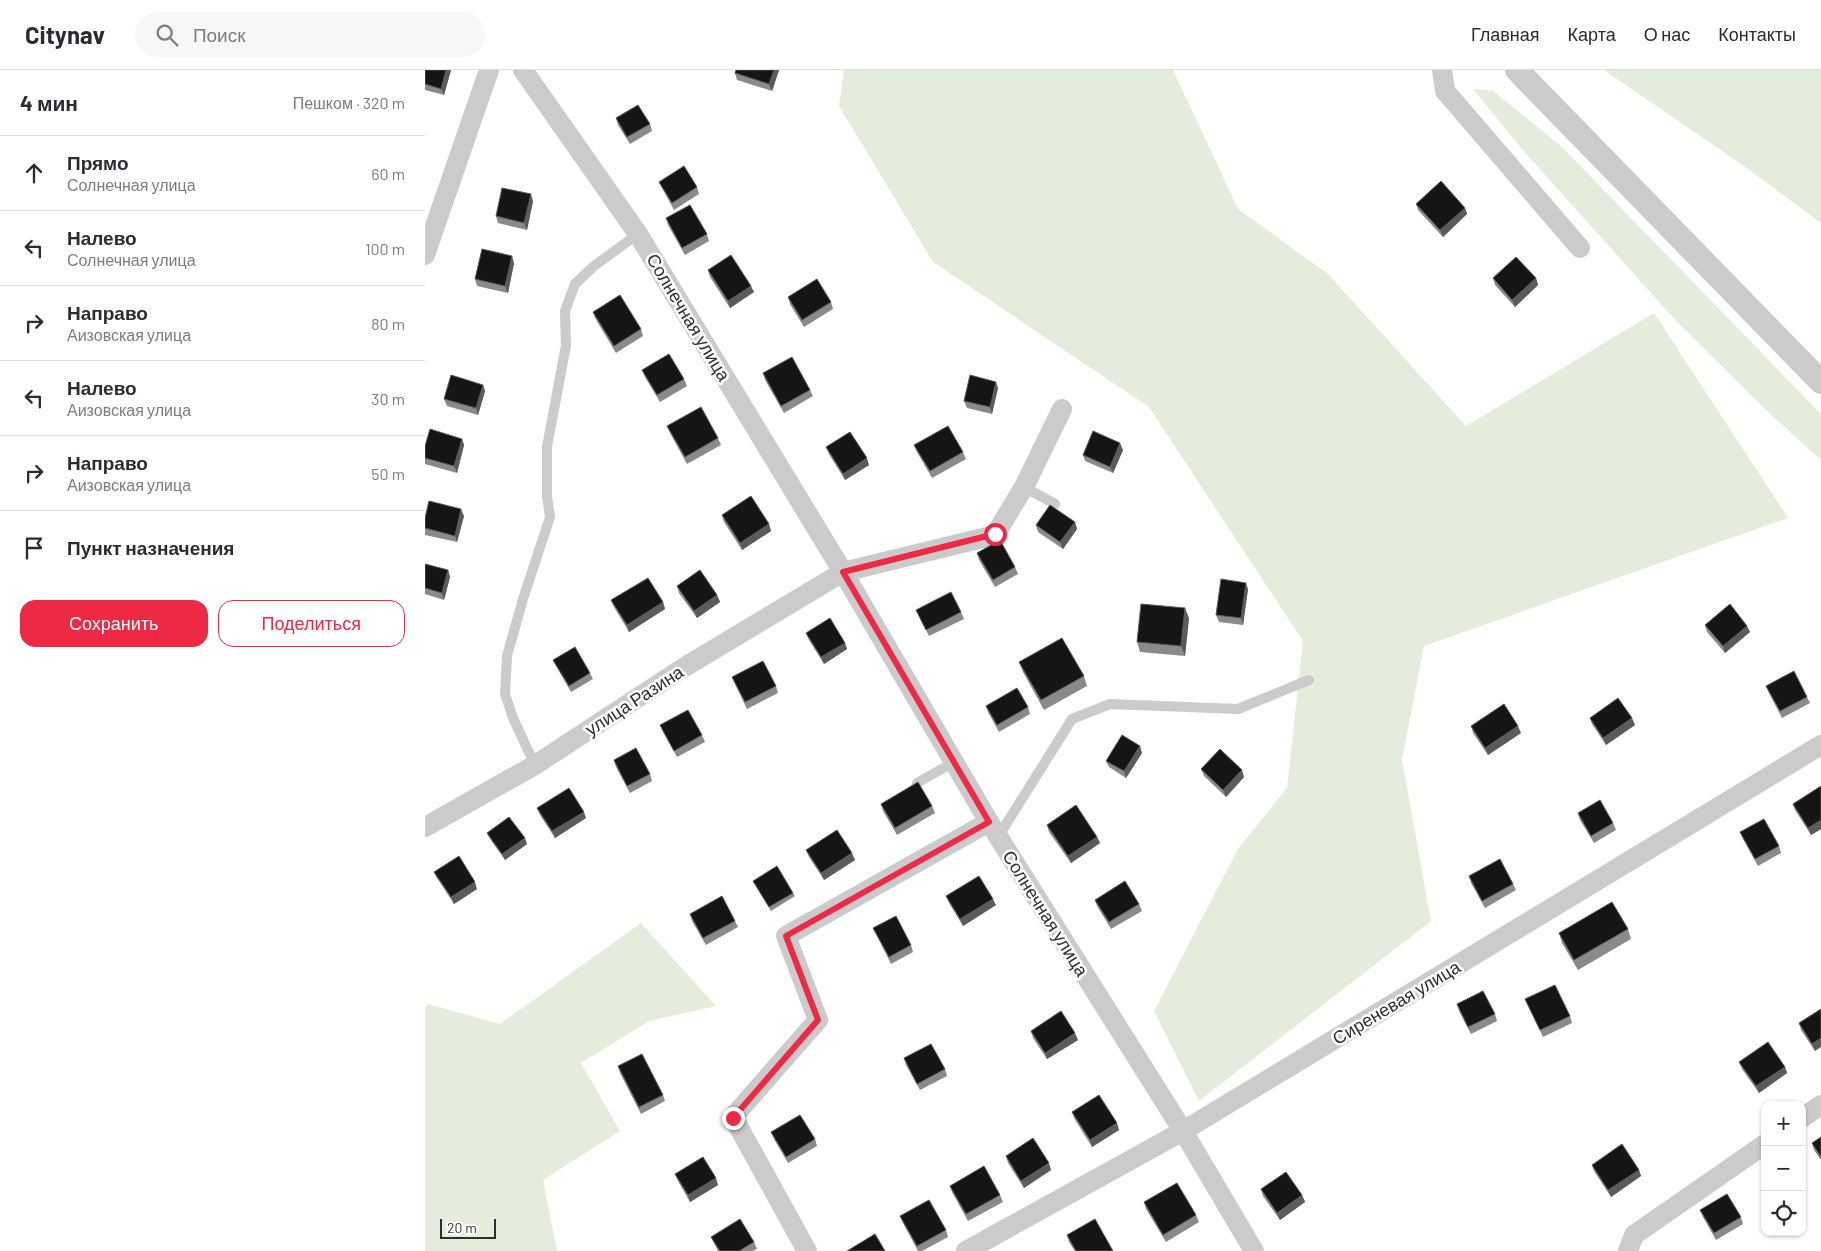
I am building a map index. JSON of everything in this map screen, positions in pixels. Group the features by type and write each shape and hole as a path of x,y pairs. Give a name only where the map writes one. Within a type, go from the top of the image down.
{"street":[{"path":"425,255 489,70"},
{"name":"Солнечная улица","path":"523,70 638,234 843,572 994,829 1183,1131 1254,1251"},
{"path":"1442,70 1445,91 1580,248"},
{"path":"1517,70 1821,382"},
{"path":"843,572 995,534 1024,486 1062,409"},
{"name":"улица Разина","path":"425,826 535,765 683,668 843,572"},
{"name":"Сиреневая улица","path":"967,1251 1183,1131 1821,745"},
{"path":"807,1251 733,1118 818,1020 786,936 994,829"},
{"path":"1806,1115 1821,1106"},
{"path":"1628,1251 1634,1235 1762,1146"}],"lane":[{"path":"535,765 513,718 505,694 507,656 523,599 550,517 547,496 547,447 566,345 565,311 575,284 594,266 638,234"},
{"path":"1024,486 1055,504"},
{"path":"994,829 1072,719 1110,704 1238,709 1309,680"},
{"path":"917,783 954,762"}],"green space":[{"path":"844,70 1173,70 1238,209 1328,274 1466,426 1654,313 1788,518 1424,646 1402,760 1431,921 1199,1101 1154,1011 1238,849 1287,788 1303,641 1149,407 933,262 839,106"},
{"path":"1604,70 1821,70 1821,223 1744,166"},
{"path":"1473,89 1493,91 1561,146 1821,414 1821,460 1768,412 1677,322 1521,148"},
{"path":"641,923 716,1006 649,1021 581,1063 620,1131 543,1180 557,1251 425,1251 425,1008 428,1004 500,1024"}],"building":[{"path":"425,70 446,70 441,89 425,84"},
{"path":"736,70 774,70 769,84 735,73"},
{"path":"638,105 650,124 627,137 616,118"},
{"path":"684,166 697,187 672,203 659,182"},
{"path":"1441,181 1465,208 1440,230 1416,204"},
{"path":"502,188 531,194 524,223 496,216"},
{"path":"690,205 707,234 682,248 666,218"},
{"path":"482,249 512,256 505,286 475,279"},
{"path":"731,255 751,286 728,301 708,270"},
{"path":"1516,257 1536,278 1512,300 1493,278"},
{"path":"817,279 831,302 802,320 788,297"},
{"path":"620,295 641,329 614,346 593,312"},
{"path":"669,354 684,379 657,395 642,370"},
{"path":"792,357 810,390 781,406 763,373"},
{"path":"451,375 483,385 476,408 444,399"},
{"path":"970,375 996,382 990,407 964,401"},
{"path":"701,407 718,438 685,457 667,426"},
{"path":"948,426 963,452 930,471 914,445"},
{"path":"430,429 462,439 454,466 425,458 425,446"},
{"path":"1093,431 1120,443 1110,467 1083,455"},
{"path":"850,432 867,458 843,474 826,447"},
{"path":"751,496 769,524 740,543 722,515"},
{"path":"429,501 461,509 455,536 425,528"},
{"path":"1050,505 1075,522 1060,542 1036,525"},
{"path":"1000,540 1015,567 993,580 977,553"},
{"path":"425,564 448,570 442,593 425,588"},
{"path":"700,570 717,595 694,611 677,586"},
{"path":"648,578 663,602 627,625 611,600"},
{"path":"1221,579 1246,583 1241,618 1216,615"},
{"path":"951,592 961,612 926,630 916,610"},
{"path":"1141,604 1185,608 1181,646 1137,642"},
{"path":"1730,604 1747,626 1723,646 1705,625"},
{"path":"830,618 845,643 821,657 806,633"},
{"path":"1062,638 1084,676 1041,700 1019,662"},
{"path":"575,647 590,673 569,686 553,660"},
{"path":"763,661 776,686 745,702 732,677"},
{"path":"1794,671 1807,697 1780,711 1766,686"},
{"path":"1017,688 1028,707 997,725 986,706"},
{"path":"1618,698 1632,718 1603,738 1590,718"},
{"path":"1504,704 1518,726 1485,748 1471,726"},
{"path":"688,710 702,735 674,751 660,725"},
{"path":"1122,735 1140,746 1124,771 1106,761"},
{"path":"636,748 650,774 627,786 614,760"},
{"path":"1220,749 1242,770 1223,790 1201,769"},
{"path":"918,782 932,806 895,828 881,804"},
{"path":"1821,786 1821,820 1808,828 1793,804"},
{"path":"569,788 584,812 552,831 537,808"},
{"path":"1600,800 1613,823 1591,836 1578,813"},
{"path":"1076,805 1097,837 1068,856 1047,825"},
{"path":"509,817 525,838 502,854 487,833"},
{"path":"1764,819 1779,846 1755,859 1740,832"},
{"path":"837,830 852,853 821,873 806,850"},
{"path":"459,856 475,882 451,897 434,872"},
{"path":"1500,859 1513,884 1482,901 1469,876"},
{"path":"777,866 793,893 769,907 753,881"},
{"path":"979,876 993,899 960,919 946,896"},
{"path":"1125,881 1139,904 1109,922 1095,900"},
{"path":"722,896 735,921 703,938 690,914"},
{"path":"1612,902 1628,929 1574,960 1559,933"},
{"path":"896,916 911,945 889,957 873,928"},
{"path":"1555,985 1570,1016 1540,1030 1525,999"},
{"path":"1483,991 1495,1014 1468,1027 1457,1004"},
{"path":"1821,1009 1821,1038 1812,1044 1799,1023"},
{"path":"1061,1011 1075,1033 1045,1053 1031,1031"},
{"path":"1768,1042 1785,1067 1756,1086 1739,1062"},
{"path":"931,1044 945,1069 917,1084 904,1058"},
{"path":"642,1054 663,1095 639,1107 618,1066"},
{"path":"1099,1095 1117,1123 1090,1140 1072,1112"},
{"path":"800,1115 815,1139 786,1157 771,1132"},
{"path":"1821,1137 1821,1157 1812,1143"},
{"path":"1033,1138 1049,1163 1021,1181 1006,1156"},
{"path":"1622,1144 1639,1170 1608,1190 1592,1165"},
{"path":"703,1157 716,1178 688,1195 675,1174"},
{"path":"984,1166 1000,1195 966,1214 950,1186"},
{"path":"1286,1172 1302,1195 1277,1213 1261,1189"},
{"path":"1177,1183 1196,1215 1163,1235 1144,1202"},
{"path":"1727,1194 1741,1217 1714,1233 1700,1210"},
{"path":"929,1200 946,1230 917,1246 900,1216"},
{"path":"740,1219 754,1242 739,1251 720,1251 711,1237"},
{"path":"1095,1219 1113,1251 1076,1251 1067,1235"},
{"path":"875,1234 885,1251 847,1251"}],"route":[{"path":"733,1118 818,1020 786,936 989,822 843,572 995,534"}]}
